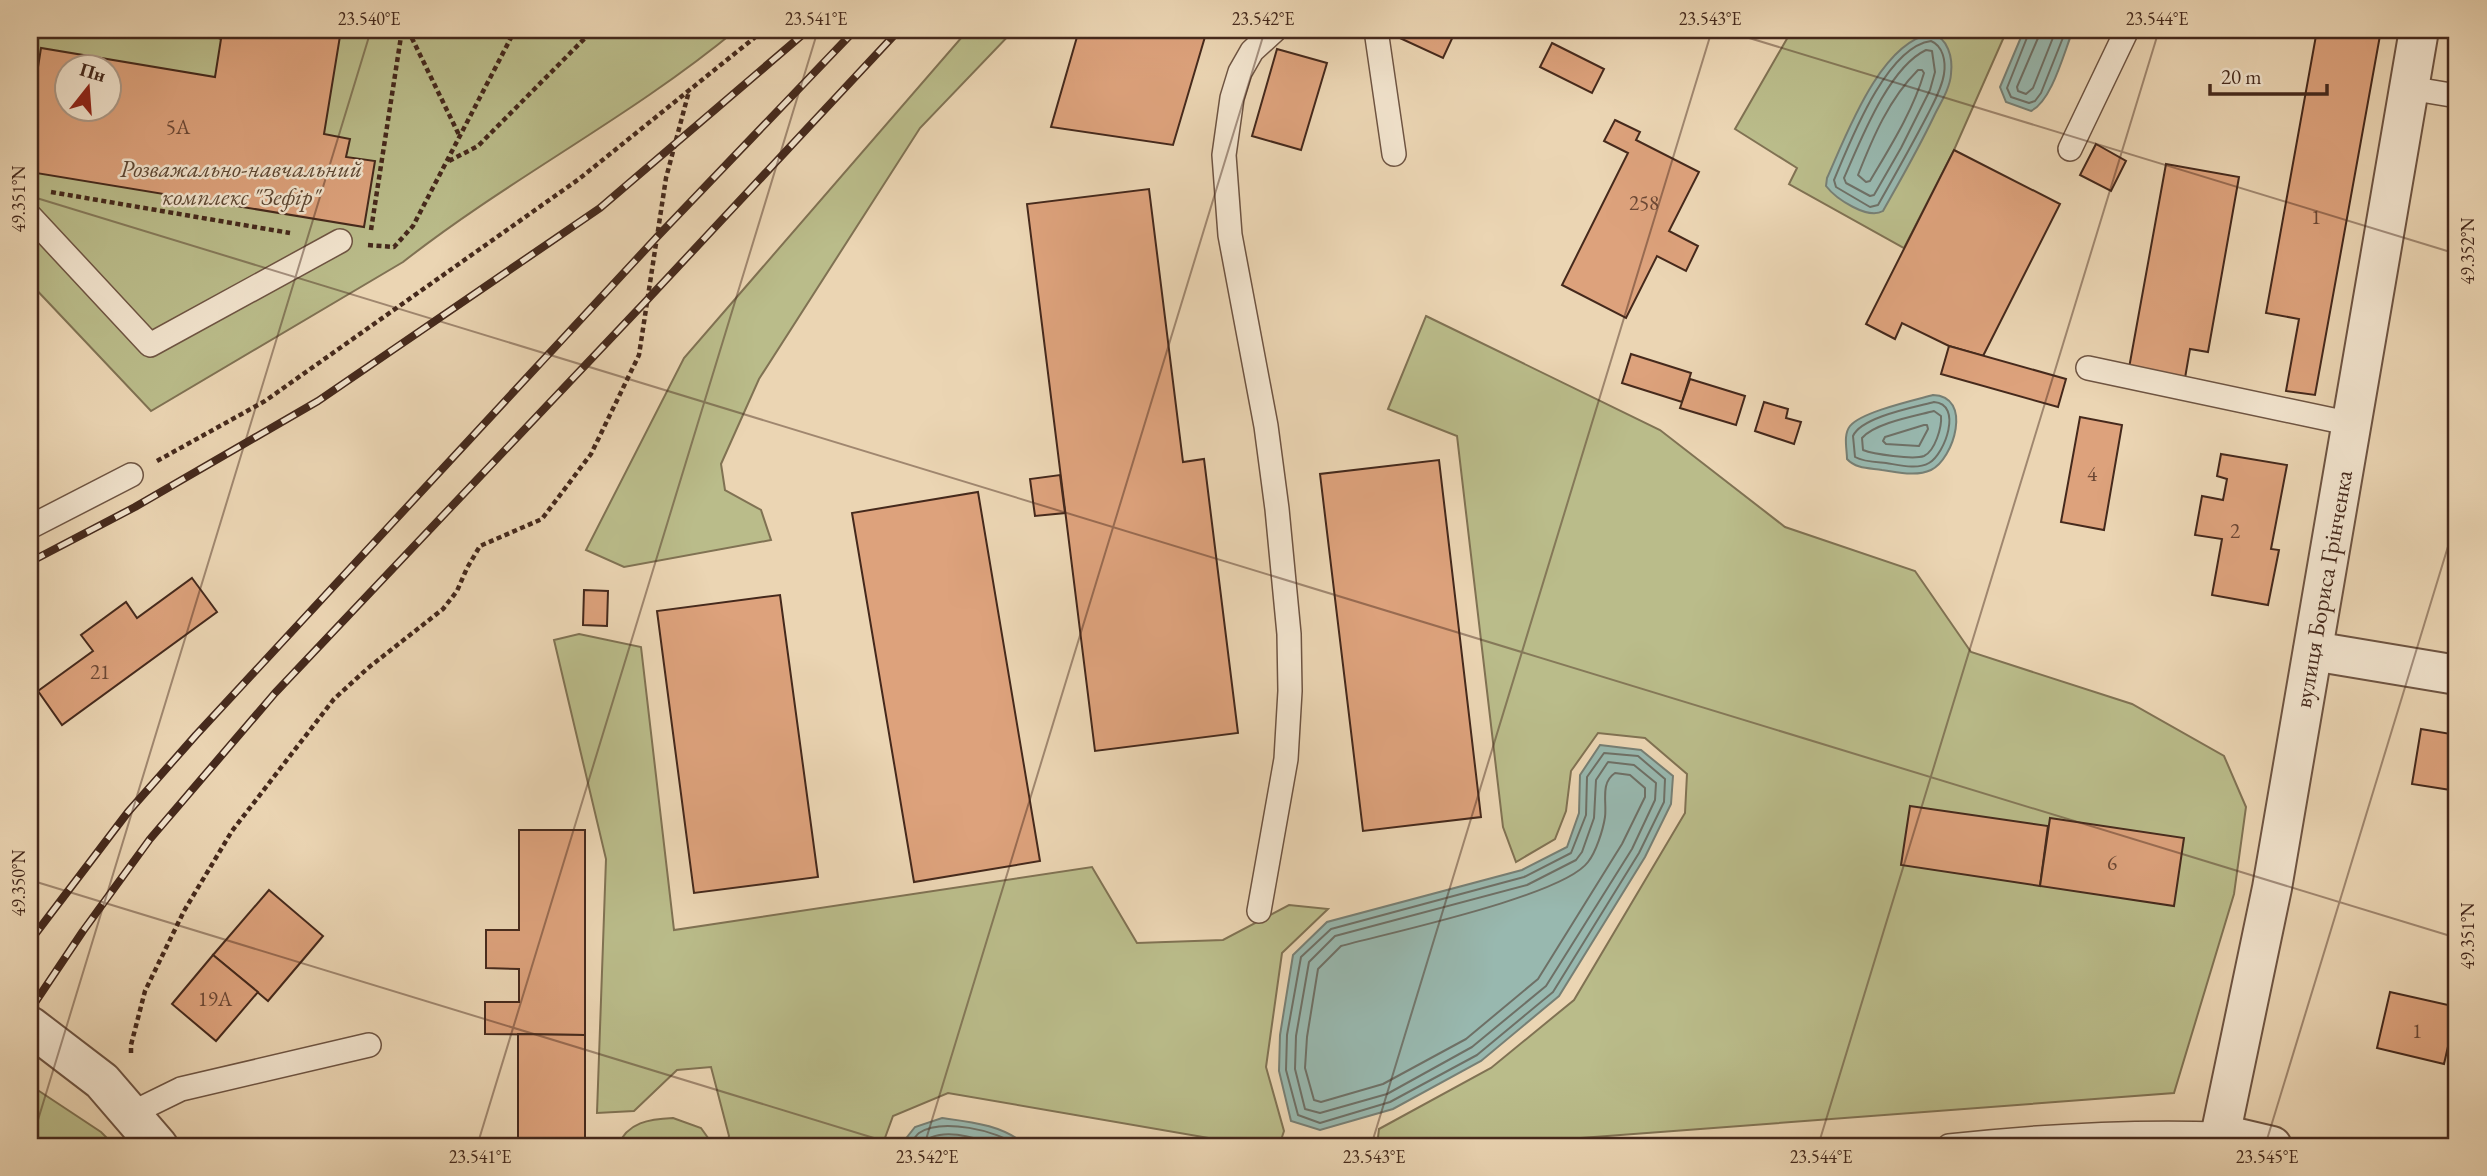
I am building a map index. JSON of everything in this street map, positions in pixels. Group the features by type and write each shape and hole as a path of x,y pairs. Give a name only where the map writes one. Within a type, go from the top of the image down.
{"street":[{"name":"вулиця Бориса Грінченка","path":"2219,1140 2272,888 2419,30"},
{"path":"2313,651 2457,675"},
{"path":"30,1026 102,1081 159,1146"},
{"path":"2219,1140 2272,1146"}],"lane":[{"path":"1259,911 1286,759 1290,691 1289,634 1266,426 1230,235 1224,155 1226,127 1240,72 1252,51 1275,30"},
{"path":"1376,30 1394,154"},
{"path":"2070,149 2126,30"},
{"path":"2409,88 2457,96"},
{"path":"30,216 150,345 340,241"},
{"path":"2088,368 2352,424"},
{"path":"30,527 131,475"},
{"path":"130,1114 181,1089 369,1045"},
{"path":"1949,1146 2155,1132 2219,1140"}],"path":[{"path":"369,245 402,30"},
{"path":"408,30 460,138"},
{"path":"43,190 340,241 394,247 413,226 515,30"},
{"path":"448,161 478,146 593,30"},
{"path":"131,475 265,401 579,179 764,30"},
{"path":"130,1114 131,1045 145,991 184,911 232,831 334,699 443,608 457,591 481,546 542,519 591,454 639,355 666,178 689,91"}],"green space":[{"name":"Розважально-навчальний комплекс \"Зефір\"","path":"30,30 736,30 655,91 485,203 403,262 151,411 30,283"},
{"path":"968,30 1014,30 920,128 759,379 721,464 725,490 761,510 771,540 624,567 586,550 684,358"},
{"path":"1792,30 2007,30 1954,150 1904,248 1789,184 1797,168 1735,129"},
{"path":"1426,316 1660,430 1785,527 1915,571 1971,652 2132,704 2224,756 2246,807 2234,894 2174,1093 1476,1146 1377,1146 1379,1129 1491,1068 1574,1000 1685,813 1687,774 1645,738 1598,733 1571,771 1566,811 1555,839 1516,862 1503,827 1457,436 1388,409"},
{"path":"579,634 641,647 674,930 1092,867 1137,943 1223,940 1289,905 1328,909 1282,953 1266,1067 1284,1131 1279,1146 1255,1146 948,1093 893,1116 882,1146 725,1146 729,1136 711,1067 677,1070 634,1111 597,1113 606,859 554,640"},
{"path":"30,1085 101,1132 115,1146 30,1146"},
{"path":"673,1118 701,1128 713,1145 618,1146 627,1132 640,1123"}],"water":[{"path":"2024,30 2073,30 2051,87 2038,106 2031,111 2006,102 2000,87"},
{"path":"1931,34 1942,39 1950,55 1951,74 1947,90 1883,211 1869,213 1844,202 1826,186 1827,178 1855,116 1881,72 1896,54 1913,41"},
{"path":"1933,395 1945,398 1953,406 1956,429 1947,454 1931,470 1913,474 1900,473 1859,466 1847,459 1847,434 1856,421 1889,407"},
{"path":"1600,745 1641,750 1673,776 1671,804 1645,857 1559,996 1481,1061 1393,1109 1320,1130 1291,1121 1279,1071 1280,1035 1293,955 1327,922 1522,870 1567,847 1579,813 1580,775"},
{"path":"942,1118 997,1129 1027,1146 900,1146 915,1127"}],"building":[{"path":"201,30 341,30 324,134 350,139 346,157 375,161 364,227 30,172 30,118 41,48 65,52 52,52 52,122 122,122 122,62 215,77 221,39"},
{"path":"1079,30 1207,30 1173,145 1051,127"},
{"path":"1391,30 1456,30 1443,58 1389,33"},
{"path":"2317,30 2381,30 2315,395 2286,391 2299,319 2266,313"},
{"path":"1552,43 1604,69 1592,93 1540,67"},
{"path":"1277,49 1327,63 1301,150 1252,136"},
{"path":"1615,120 1640,132 1636,140 1699,172 1669,231 1698,246 1686,271 1657,256 1626,318 1562,285 1628,153 1604,141"},
{"path":"2096,144 2126,161 2111,191 2080,175"},
{"path":"1954,150 2060,204 1983,356 1949,346 1902,323 1895,339 1866,324"},
{"path":"2166,164 2239,177 2208,352 2190,349 2185,378 2129,368"},
{"path":"1149,189 1183,462 1204,459 1238,733 1095,751 1027,204"},
{"path":"1949,346 2066,379 2058,407 1941,374"},
{"path":"1631,354 1691,373 1682,402 1622,383"},
{"path":"1690,379 1745,396 1736,425 1680,408"},
{"path":"1764,402 1788,409 1786,418 1801,422 1794,444 1755,431"},
{"path":"2080,417 2122,425 2104,530 2061,522"},
{"path":"2221,454 2287,465 2271,549 2279,550 2268,605 2212,595 2222,539 2195,535 2202,496 2223,500 2227,479 2217,476"},
{"path":"1439,460 1481,817 1363,831 1320,474"},
{"path":"1060,475 1065,513 1035,516 1030,479"},
{"path":"978,492 1040,861 914,882 852,513"},
{"path":"192,578 217,612 62,725 38,691 93,651 81,635 126,602 137,618"},
{"path":"584,590 608,591 607,626 583,625"},
{"path":"780,595 818,877 694,893 657,611"},
{"path":"2421,729 2457,735 2457,791 2412,784"},
{"path":"1910,806 2048,826 2040,886 1901,865"},
{"path":"2050,818 2184,838 2174,906 2040,886"},
{"path":"519,830 585,830 585,1035 485,1034 485,1002 519,1002 519,969 486,968 486,930 519,930"},
{"path":"269,890 323,936 268,1001 213,955"},
{"path":"213,955 258,992 216,1041 172,1004"},
{"path":"2390,992 2457,1007 2444,1064 2377,1048"},
{"path":"518,1034 585,1035 585,1146 518,1146"}],"railway":[{"path":"30,562 135,507 318,401 600,208 808,30"},
{"path":"30,941 128,812 196,735 657,237 855,30"},
{"path":"30,1010 150,839 275,693 899,30"}]}
